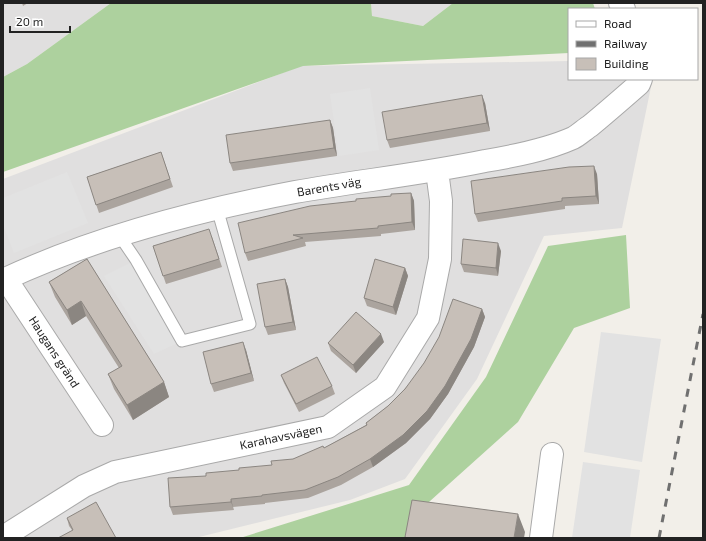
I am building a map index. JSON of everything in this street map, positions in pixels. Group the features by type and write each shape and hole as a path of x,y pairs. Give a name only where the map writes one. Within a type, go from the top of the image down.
{"street":[{"name":"Barents väg","path":"5,280 57,258 119,235 217,208 294,192 437,171 547,147 575,137 611,109 639,84 641,80"},
{"name":"Karahavsvägen","path":"7,532 84,486 115,472 328,427 386,387 428,318 440,258 441,201 437,171"},
{"name":"Haugans gränd","path":"5,280 102,425"},
{"path":"541,538 552,454"}],"lane":[{"path":"119,235 136,260 182,341 250,324 217,208"}],"shaded area":[{"path":"3,3 111,3 27,64 3,77"},
{"path":"371,3 453,3 423,26 372,16"},
{"path":"568,61 568,80 649,80 652,82 622,228 544,236 477,379 405,479 350,500 195,538 3,538 3,179 301,66"},
{"path":"370,88 379,150 339,156 330,94"},
{"path":"67,172 88,223 14,253 3,225 3,198"},
{"path":"136,260 182,341 154,354 104,276"},
{"path":"601,332 661,339 642,462 584,452"},
{"path":"583,462 640,470 630,538 572,538"}],"green space":[{"path":"111,3 371,3 372,16 423,26 453,3 593,3 595,8 568,8 568,53 303,66 3,172 3,77 27,64"},
{"path":"626,235 630,308 574,328 518,422 410,519 405,538 240,538 409,485 486,377 548,246"}],"building":[{"path":"482,95 487,123 387,140 382,112"},
{"path":"330,120 334,148 230,163 226,135"},
{"path":"161,152 170,179 96,205 87,177"},
{"path":"594,166 596,196 562,198 562,201 475,214 471,181 569,167"},
{"path":"411,193 412,222 378,226 378,228 293,235 303,238 245,253 238,223 310,206 356,201 356,199 391,196 391,194"},
{"path":"209,229 219,259 163,276 153,246"},
{"path":"463,239 498,243 496,268 461,264"},
{"path":"87,259 164,382 127,405 108,374 122,366 81,301 67,310 49,282"},
{"path":"375,259 405,268 393,307 364,298"},
{"path":"285,279 293,322 265,327 257,284"},
{"path":"453,299 482,309 471,339 445,386 427,411 403,435 370,459 338,477 305,490 231,499 231,502 170,507 168,478 206,476 206,473 272,465 271,461 293,459 323,446 324,448 367,425 366,423 388,406 405,389 424,363 439,337"},
{"path":"356,312 381,334 353,365 328,343"},
{"path":"243,342 251,373 211,384 203,352"},
{"path":"317,357 332,386 296,404 281,375"},
{"path":"412,500 518,514 514,538 405,537"},
{"path":"96,502 116,538 58,538 73,530 67,518"}],"railway":[{"path":"659,538 703,314"}]}
